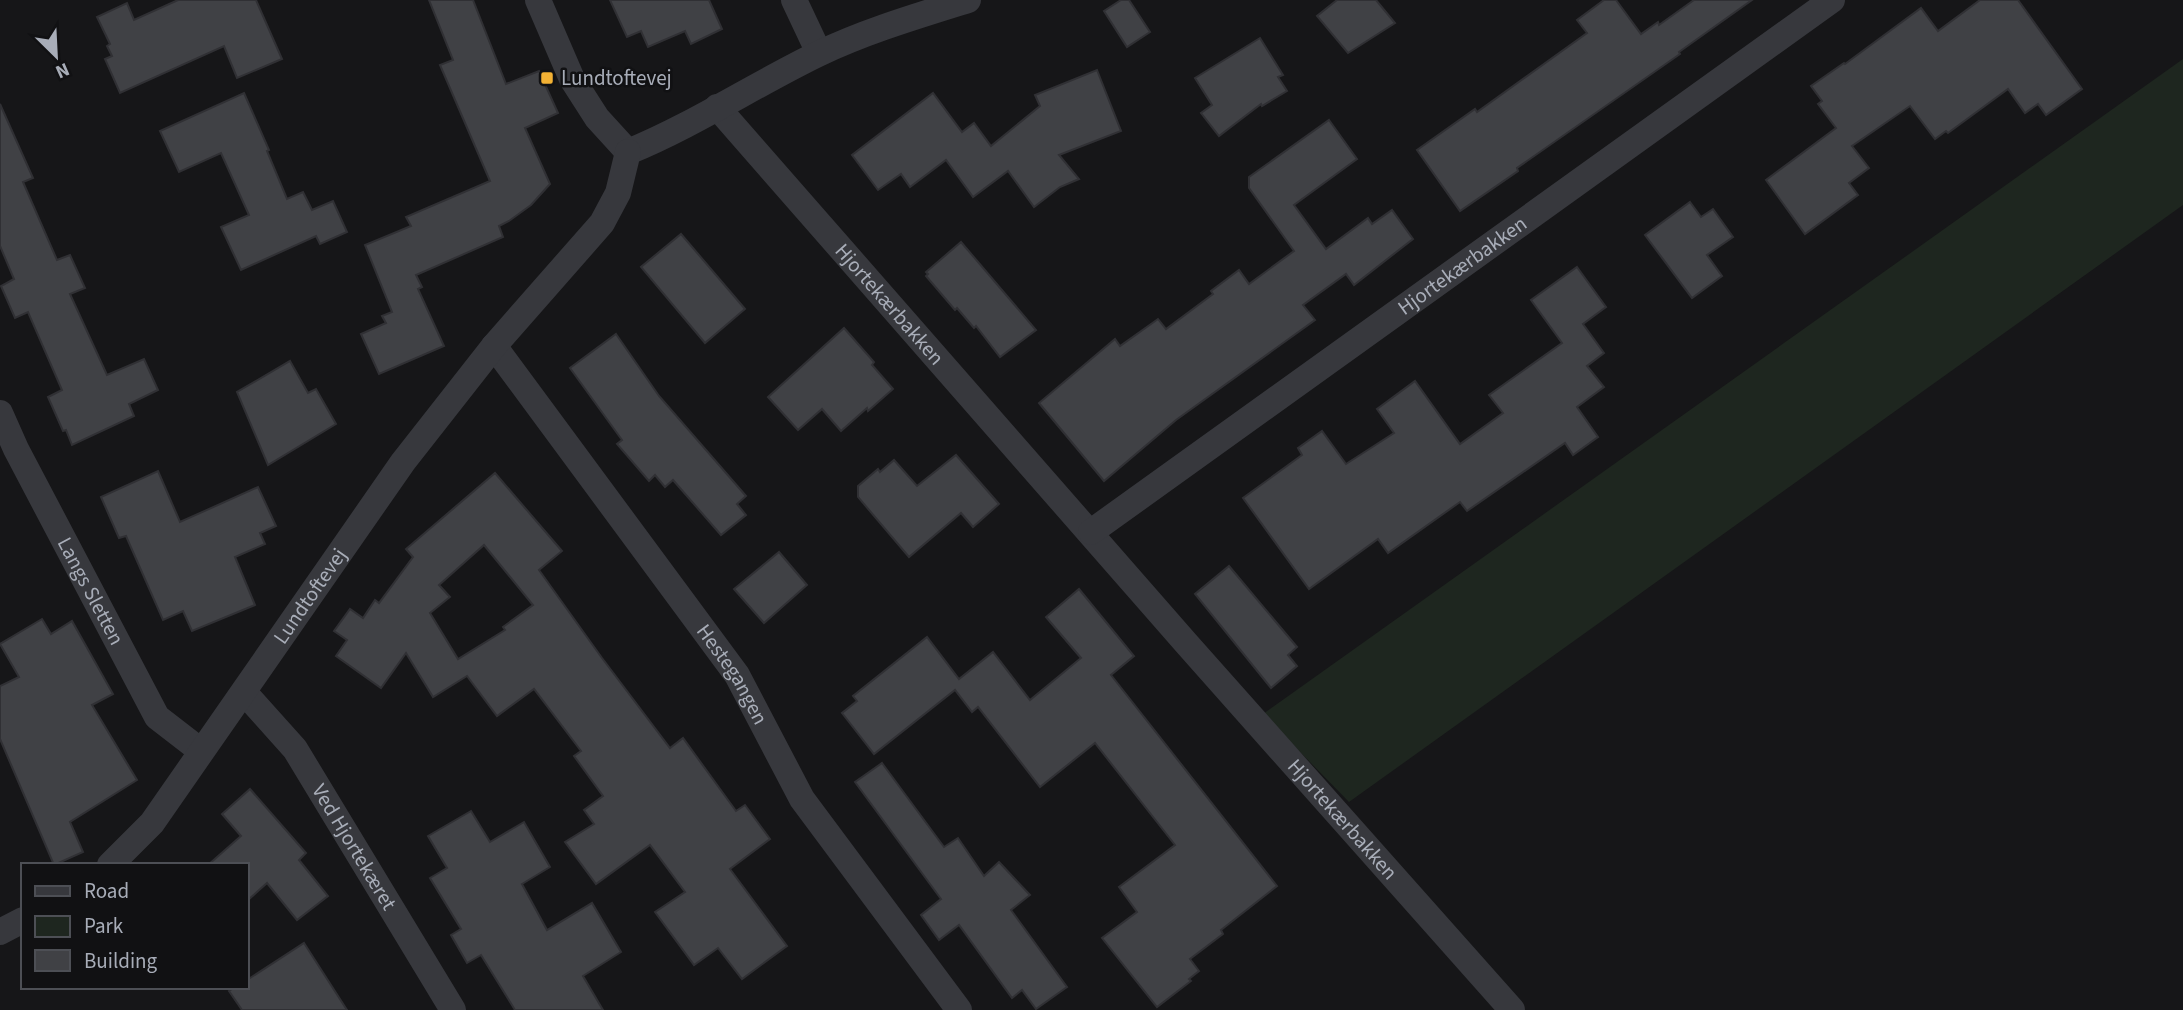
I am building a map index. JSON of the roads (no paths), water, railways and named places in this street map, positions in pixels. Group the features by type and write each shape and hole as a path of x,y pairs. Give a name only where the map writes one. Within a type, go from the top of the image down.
{"street":[{"path":"538,0 572,79 597,118 628,152 669,135 819,53 884,26 968,0"},
{"path":"794,0 819,53"},
{"name":"Hjortekærbakken","path":"1091,532 1832,0"},
{"name":"Hjortekærbakken","path":"717,107 1512,1010"},
{"name":"Lundtoftevej","path":"112,863 152,823 403,462 494,346 602,223 618,193 628,152"},
{"name":"Hestegangen","path":"494,346 737,675 802,799 958,1010"},
{"name":"Langs Sletten","path":"0,413 16,449 157,718 201,751"},
{"name":"Ved Hjortekæret","path":"244,691 295,748 453,1010"},
{"path":"0,932 21,921"}],"place":[{"name":"Lundtoftevej","path":"547,78"}]}
